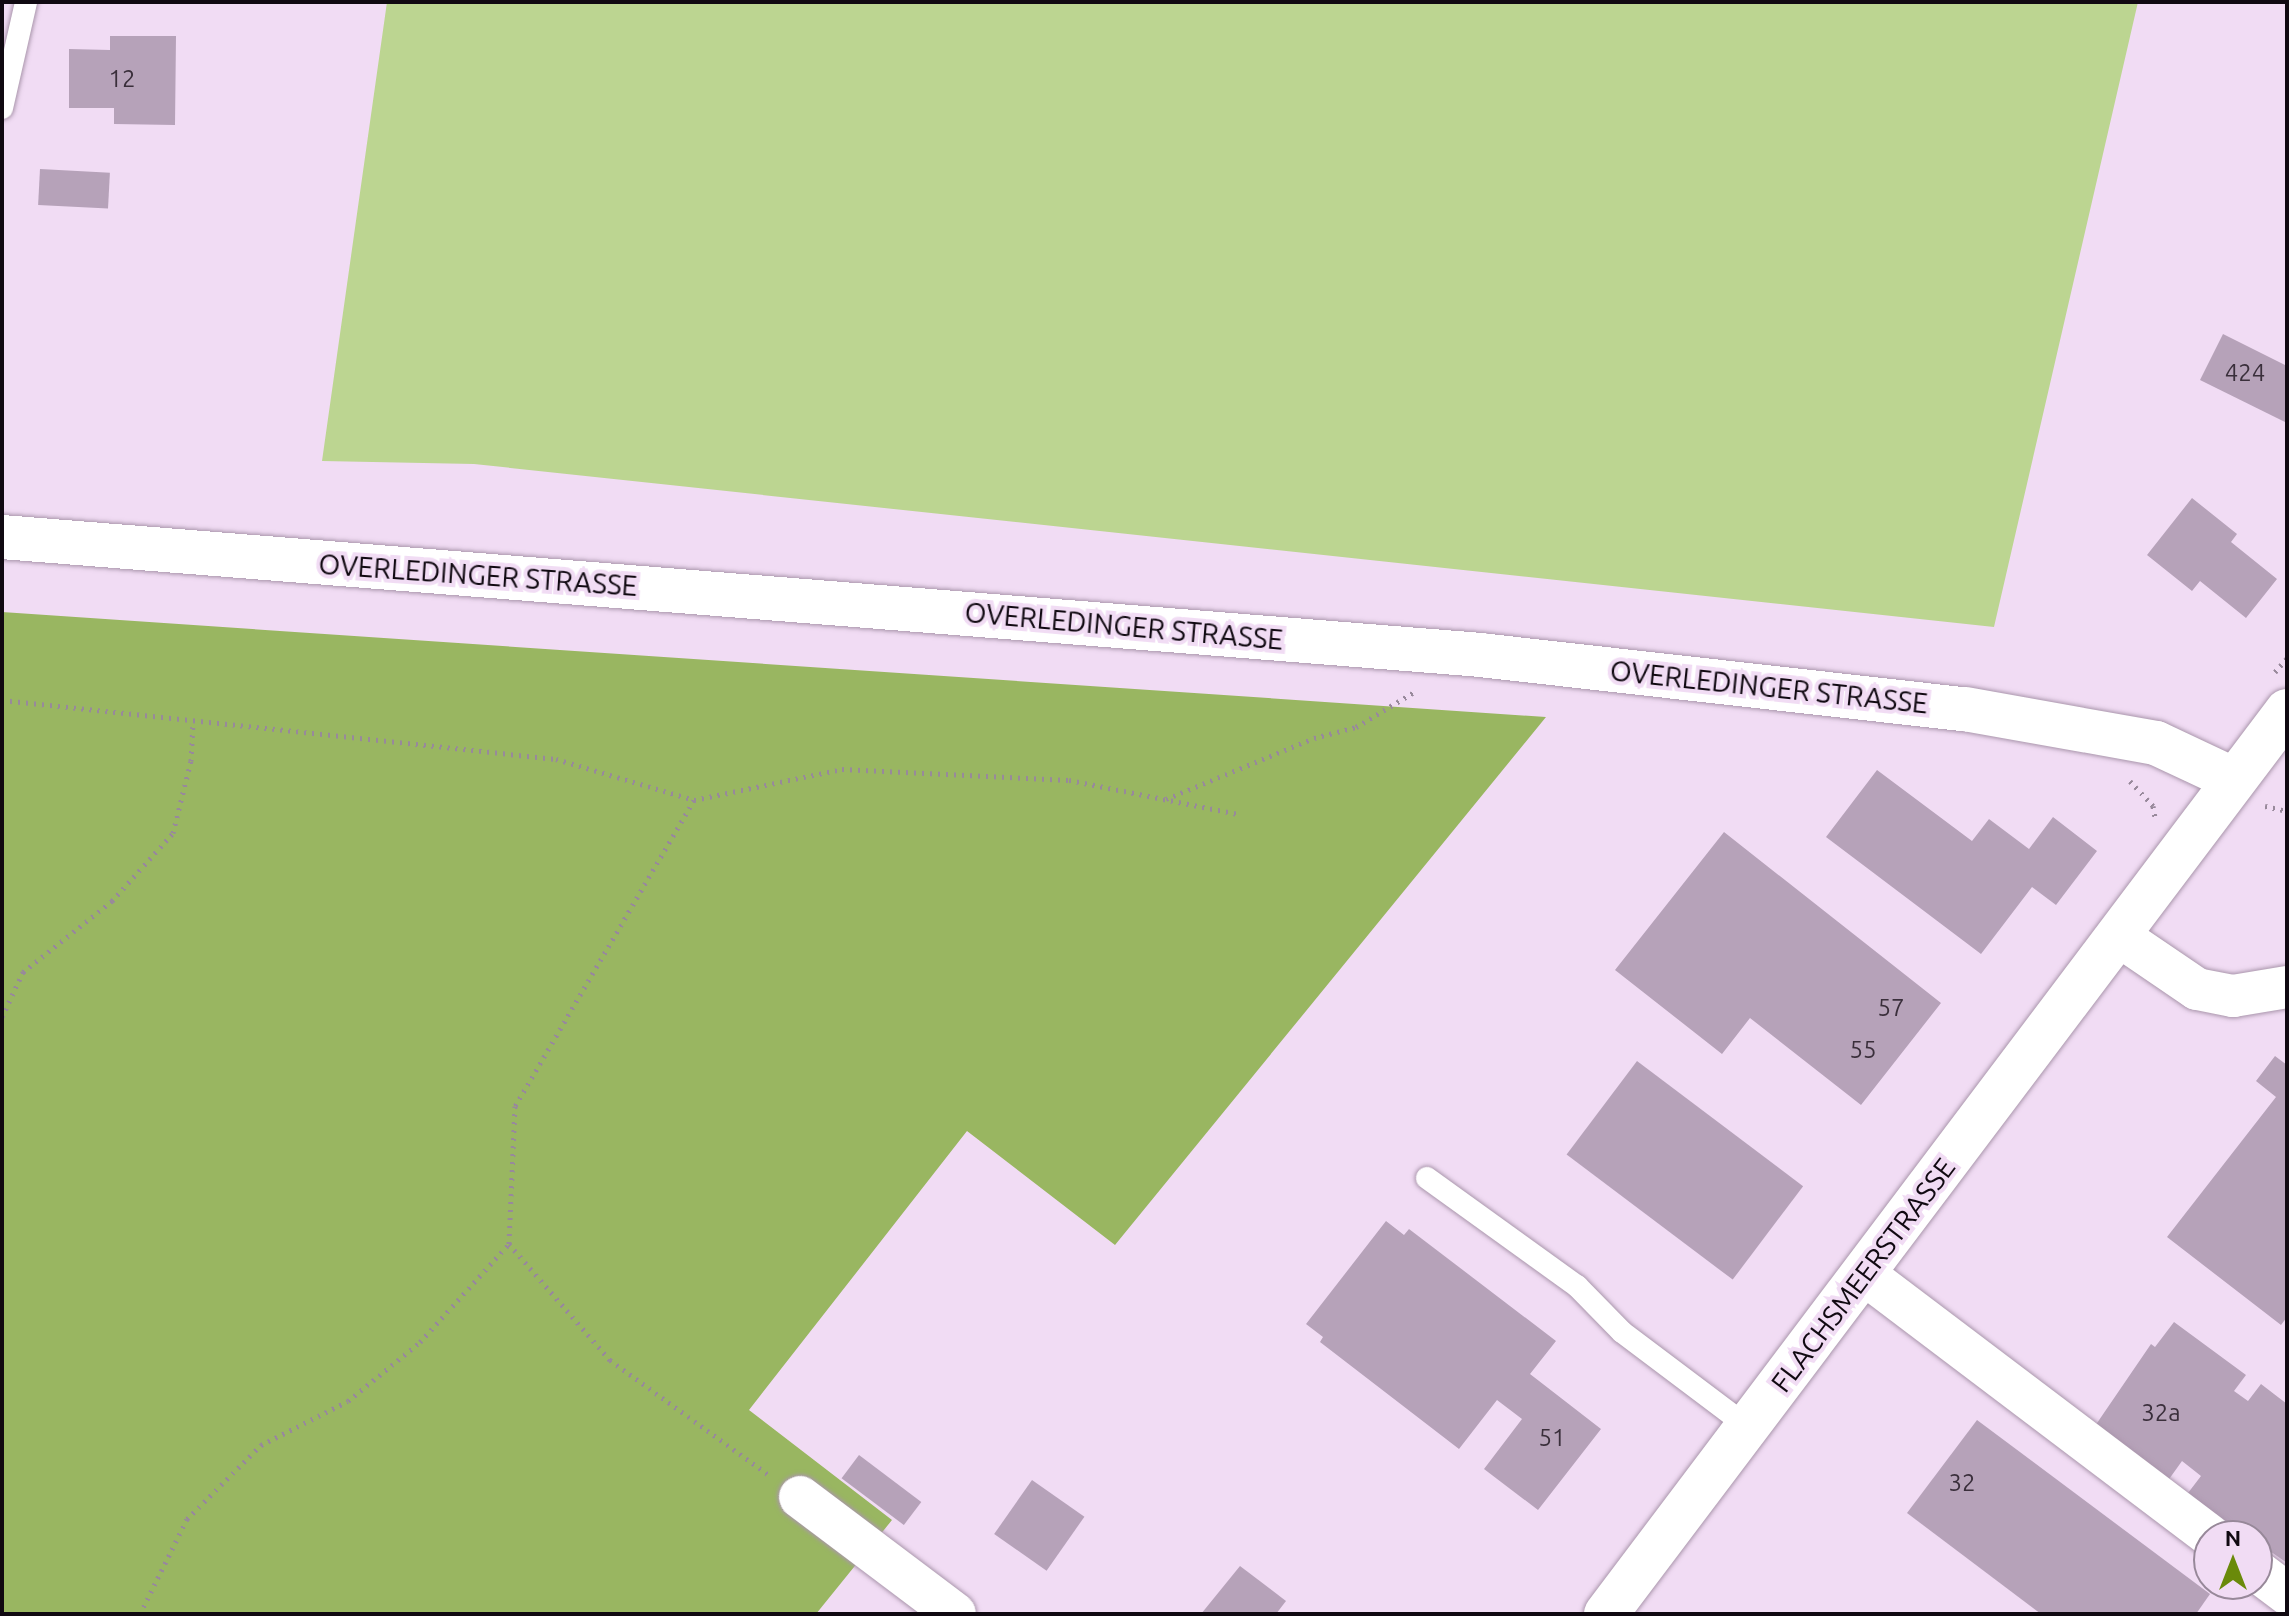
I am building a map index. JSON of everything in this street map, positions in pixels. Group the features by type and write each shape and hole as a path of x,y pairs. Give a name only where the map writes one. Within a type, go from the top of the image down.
{"street":[{"name":"OVERLEDINGER STRASSE","path":"2,537 1480,655 1965,709 2156,743 2233,779"},
{"name":"FLACHSMEERSTRASSE","path":"1606,1614 2287,711"},
{"path":"2119,936 2197,989 2233,996 2287,987"},
{"path":"1864,1274 2193,1523"},
{"path":"800,1497 955,1614"}],"lane":[{"path":"2,108 26,2"},
{"path":"1427,1178 1577,1286 1622,1332 1748,1427"}],"path":[{"path":"1165,800 1314,738 1356,727 1418,690"},
{"path":"2,700 556,759 694,800 842,769 1069,780 1237,814"},
{"path":"2,1017 23,972 112,901 173,833 191,761 193,722"},
{"path":"140,1614 187,1519 261,1445 348,1401 420,1342 509,1244 515,1106 694,800"},
{"path":"509,1244 610,1360 800,1497"}],"green space":[{"path":"387,2 2138,2 1994,627 474,464 322,461"},
{"path":"2,612 1546,717 1115,1245 967,1131 749,1410 892,1520 816,1614 2,1614"}],"building":[{"path":"110,36 176,36 175,125 114,124 114,108 69,108 69,49 110,50"},
{"path":"40,169 110,173 108,209 38,205"},
{"path":"2223,334 2287,366 2287,423 2200,380"},
{"path":"2192,498 2237,534 2231,542 2277,579 2246,618 2200,581 2192,591 2147,555"},
{"path":"1877,770 1972,841 1989,819 2029,849 2053,817 2097,851 2056,905 2032,887 1981,954 1826,837"},
{"path":"1724,832 1941,1003 1861,1105 1750,1018 1722,1054 1615,970"},
{"path":"2275,1056 2287,1065 2287,1317 2281,1325 2167,1237 2276,1097 2256,1081"},
{"path":"1637,1061 1803,1186 1733,1280 1567,1154"},
{"path":"1386,1221 1404,1235 1409,1229 1556,1341 1530,1374 1601,1429 1538,1510 1484,1469 1522,1419 1497,1400 1459,1449 1320,1342 1323,1337 1306,1324"},
{"path":"2174,1322 2246,1375 2234,1391 2248,1401 2261,1384 2287,1404 2287,1563 2273,1553 2273,1520 2214,1520 2217,1515 2188,1493 2201,1476 2182,1461 2167,1482 2095,1426 2151,1344 2155,1347"},
{"path":"1977,1420 2193,1581 2193,1600 2206,1600 2196,1614 2041,1614 1907,1513"},
{"path":"859,1455 921,1502 904,1525 842,1478"},
{"path":"1032,1480 1084,1517 1047,1571 994,1534"},
{"path":"1240,1566 1286,1601 1276,1614 1201,1614"}]}
